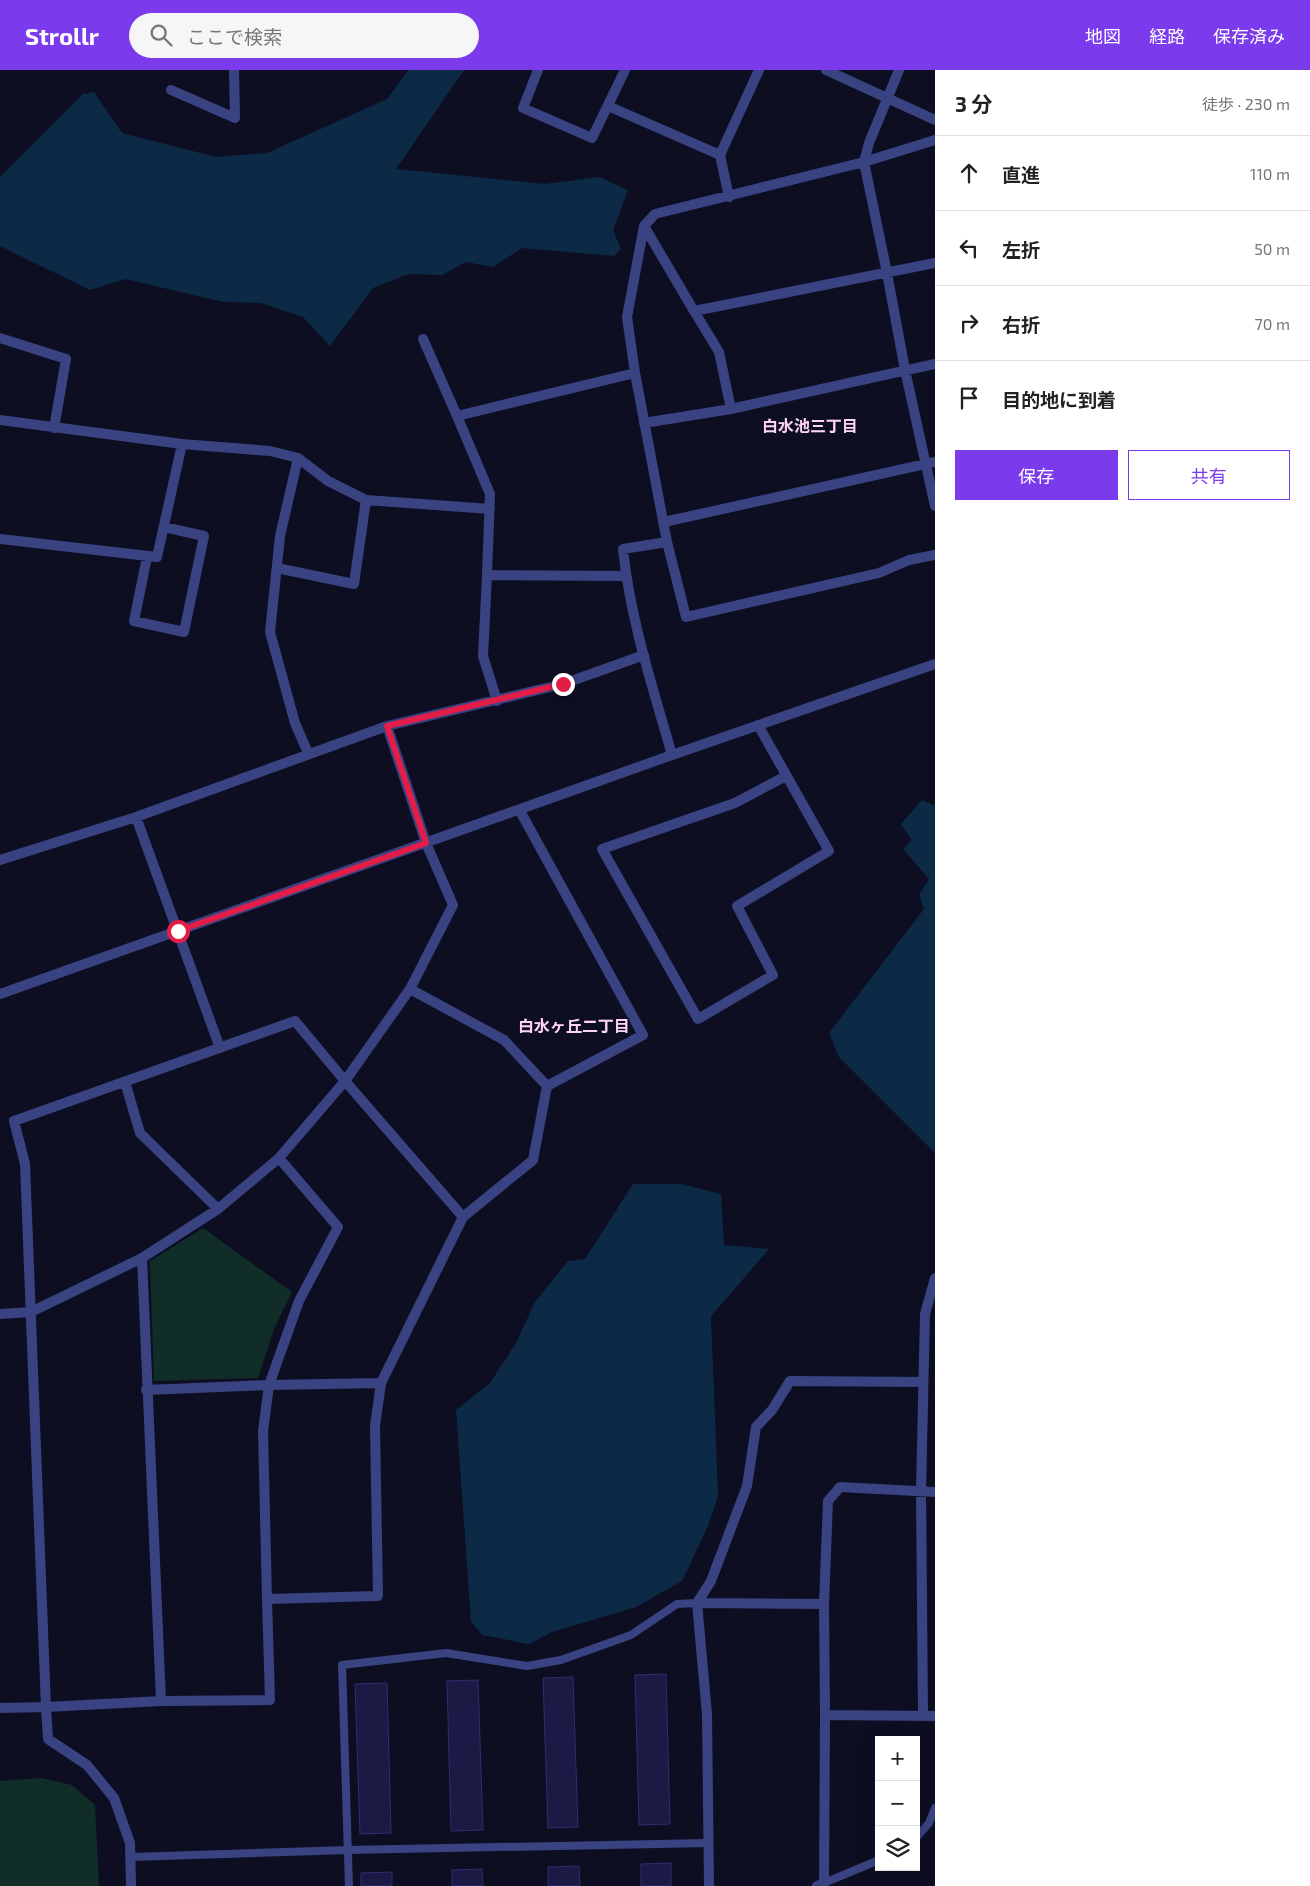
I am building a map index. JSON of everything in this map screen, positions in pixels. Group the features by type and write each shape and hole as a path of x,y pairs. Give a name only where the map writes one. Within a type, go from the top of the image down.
{"street":[{"path":"171,90 235,118 234,70"},
{"path":"538,70 522,108 592,138 625,70"},
{"path":"729,197 720,155 758,70"},
{"path":"826,70 935,120"},
{"path":"899,70 864,162 905,370 930,464 935,506"},
{"path":"608,106 720,155"},
{"path":"935,140 864,162 729,197 654,214 644,226 627,317 635,373 667,542 686,617 879,573 909,560 935,555"},
{"path":"644,226 719,352 731,409"},
{"path":"694,310 935,263"},
{"path":"0,338 66,359 54,428"},
{"path":"423,339 490,494 483,656 497,701"},
{"path":"644,423 731,409 935,364"},
{"path":"456,416 635,373"},
{"path":"0,420 182,444 270,451 298,458 328,481 366,500 490,509"},
{"path":"0,539 157,557 182,444"},
{"path":"298,458 280,536 270,632 295,722 308,753"},
{"path":"664,522 930,464"},
{"path":"277,568 354,584 366,500"},
{"path":"147,557 134,622 184,632 204,536 164,527"},
{"path":"667,542 623,549 626,576 644,655 672,755"},
{"path":"487,575 626,576"},
{"path":"0,860 136,817 308,753 387,726 563,684 644,655"},
{"path":"0,994 520,811 672,755 935,664"},
{"path":"758,725 829,851 736,906 773,975 698,1019 602,848 735,803 786,776"},
{"path":"0,1314 31,1312 142,1258 218,1209 279,1158 345,1082 410,989 453,905 426,843 387,726"},
{"path":"520,811 643,1035 547,1086"},
{"path":"136,817 220,1048"},
{"path":"410,989 504,1040 547,1086"},
{"path":"131,1886 130,1843 114,1798 86,1765 48,1739 25,1164 14,1121 296,1021 345,1082 463,1216"},
{"path":"125,1082 140,1133 218,1209"},
{"path":"266,1599 378,1596 375,1426 381,1383 463,1216 533,1160 547,1086"},
{"path":"0,1708 161,1701 270,1700 263,1431 269,1385 299,1301 338,1227 279,1158"},
{"path":"142,1258 146,1390 161,1701"},
{"path":"923,1716 921,1491 925,1314 935,1278"},
{"path":"709,1886 707,1714 697,1603 711,1581 747,1486 756,1427 772,1410 790,1381 924,1382"},
{"path":"146,1390 381,1383"},
{"path":"821,1885 825,1715 824,1604 828,1501 840,1488 935,1492"},
{"path":"697,1603 824,1604"},
{"path":"825,1715 935,1716"}],"lane":[{"path":"348,1886 342,1665 446,1653 527,1666 561,1660 631,1635 677,1604 697,1603"},
{"path":"920,1833 929,1823 935,1808"},
{"path":"131,1856 708,1843"},
{"path":"821,1885 875,1862"}],"green space":[{"path":"203,1228 292,1292 274,1329 258,1378 154,1381 150,1261"},
{"path":"41,1778 72,1785 95,1805 99,1886 0,1886 0,1781"}],"water":[{"path":"408,70 464,70 396,169 545,184 599,177 628,190 613,230 621,249 614,256 522,248 493,267 466,262 442,275 408,274 373,288 330,346 303,317 261,303 224,302 125,279 90,290 0,246 0,177 83,94 94,92 122,133 216,157 267,153 387,99"},
{"path":"922,800 935,806 935,1153 839,1057 829,1033 924,909 919,895 929,879 903,849 912,840 901,824"},
{"path":"633,1184 681,1184 721,1194 724,1245 769,1249 711,1316 718,1496 708,1526 682,1581 636,1607 552,1632 529,1644 482,1635 471,1621 456,1410 490,1383 516,1343 535,1302 568,1261 585,1259"}],"building":[{"path":"666,1674 670,1824 639,1825 635,1675"},
{"path":"573,1677 578,1827 548,1828 543,1678"},
{"path":"478,1680 483,1830 451,1831 447,1681"},
{"path":"387,1683 391,1833 360,1834 355,1684"},
{"path":"671,1863 671,1886 641,1886 641,1864"},
{"path":"579,1866 580,1886 548,1886 548,1867"},
{"path":"482,1869 483,1886 452,1886 452,1870"},
{"path":"392,1872 392,1886 361,1886 361,1873"}],"district":[{"name":"白水池三丁目","path":"810,426"},
{"name":"白水ヶ丘二丁目","path":"574,1026"}],"route":[{"path":"178,931 426,843 387,726 563,684"}]}
